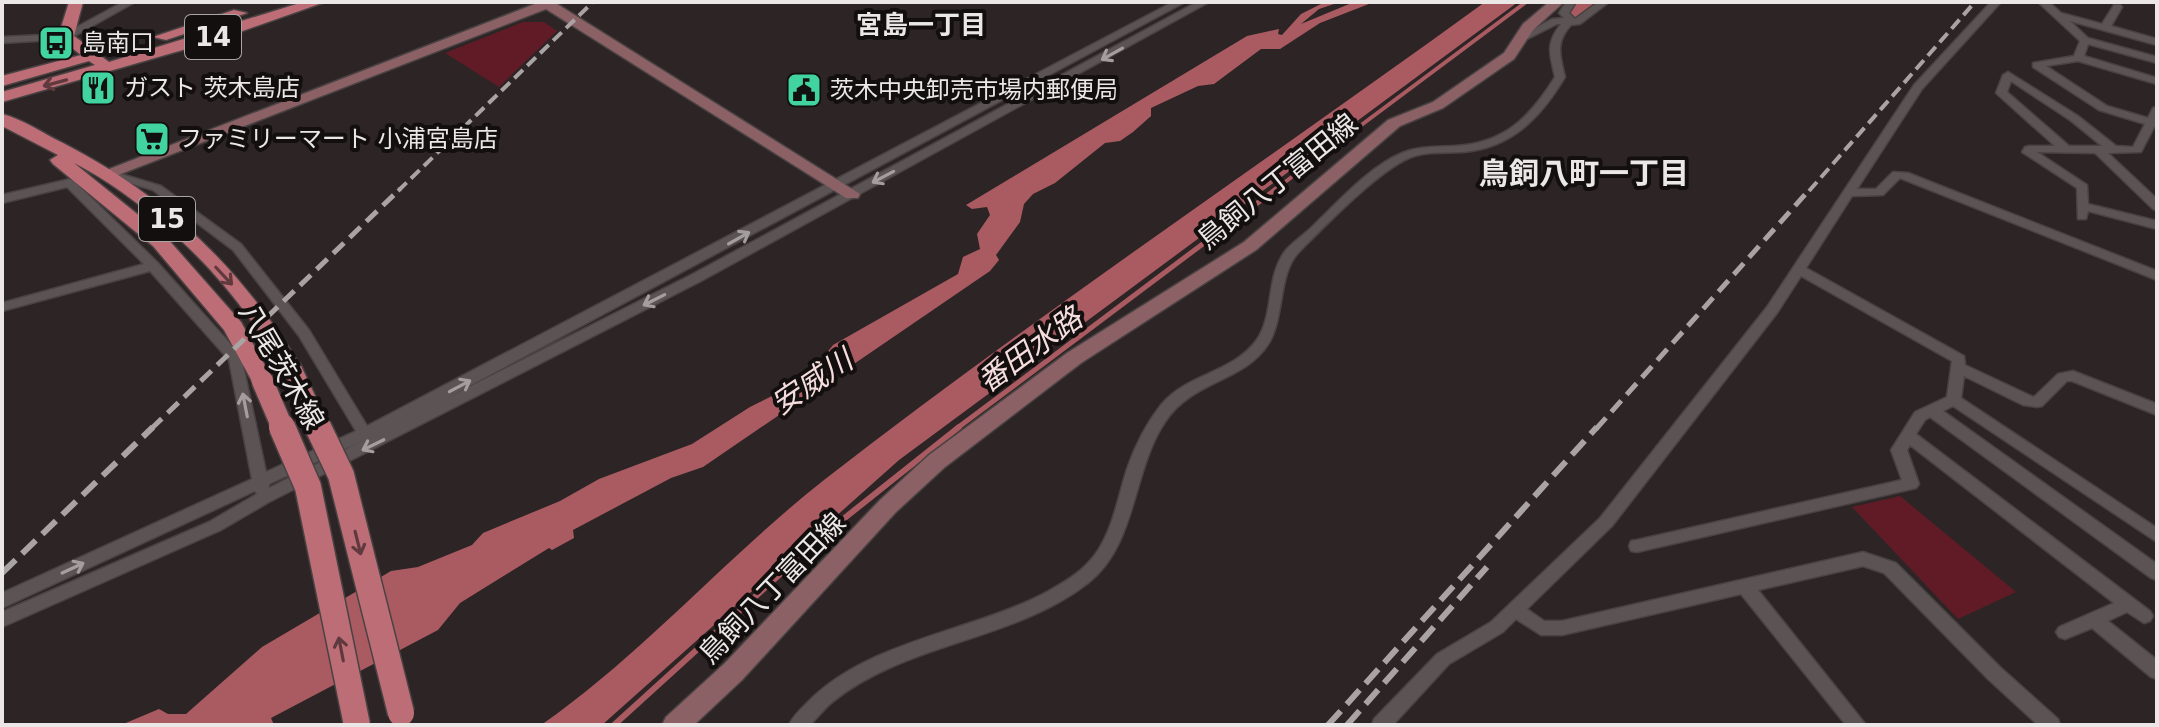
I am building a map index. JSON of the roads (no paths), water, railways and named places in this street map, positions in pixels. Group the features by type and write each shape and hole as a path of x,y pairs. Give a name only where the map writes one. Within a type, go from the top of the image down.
{"main road":[{"path":"76,2 66,37 101,62"},
{"name":"14","path":"2,97 274,2"},
{"name":"14","path":"2,81 101,62 318,2"},
{"name":"鳥飼八丁富田線","path":"675,725 733,672 888,506 937,461 1074,358 1250,246 1394,123 1438,105 1509,56 1520,39 1557,2"},
{"path":"107,173 550,3 852,194"},
{"name":"八尾茨木線","path":"2,119 107,173 183,231 258,314 290,367 341,475 403,719"},
{"name":"八尾茨木線","path":"2,135 61,161 126,212 160,242 233,327 262,380 308,487 357,725"},
{"path":"61,161 70,183"},
{"path":"85,196 126,212"}],"street":[{"path":"2,40 66,37 130,2"},
{"path":"2,620 215,526 262,490 364,433 685,268 836,184 1180,2"},
{"path":"2,601 262,490 696,278 1204,2"},
{"path":"1570,20 1564,13 1571,2"},
{"path":"1520,39 1555,21 1577,22 1604,2"},
{"path":"1381,725 1443,659 1497,627 1606,522 1800,270 1918,87 1996,2"},
{"path":"2043,2 2085,40 2157,60"},
{"path":"2105,28 2117,7"},
{"path":"2057,15 2157,42"},
{"path":"798,725 841,686 895,660 1044,600 1081,580 1105,557 1143,449 1167,407 1182,392 1230,370 1262,343 1273,313 1281,267 1291,253 1402,157 1434,149 1476,149 1516,133 1560,77 1552,47 1556,34 1570,20"},
{"path":"2078,58 2085,40"},
{"path":"2154,123 2103,108 2037,65 2078,58 2157,81"},
{"path":"2067,150 2001,93 2008,75 2074,118 2113,150"},
{"path":"2157,110 2154,123 2137,150 2028,152 2083,187 2083,211 2157,225"},
{"path":"2098,150 2157,206"},
{"path":"107,173 157,188 237,247 304,333 364,433"},
{"path":"1849,193 1879,192 1897,174 1904,175 2157,276"},
{"path":"2,199 70,183 153,266 236,359 262,490"},
{"path":"2,307 153,266"},
{"path":"1800,270 1959,359 1954,400"},
{"path":"1958,367 2028,401 2037,402 2063,377 2073,376 2157,410"},
{"path":"1637,546 1911,484 1899,450 1920,416 1954,400"},
{"path":"1954,400 2157,536"},
{"path":"1932,411 2157,573"},
{"path":"1908,436 2144,616"},
{"path":"1515,609 1541,628 1562,628 1863,559 1890,568 1994,673 2051,725"},
{"path":"1744,585 1857,725"},
{"path":"2065,632 2128,604"},
{"path":"2094,619 2156,669"}],"water":[{"name":"安威川","path":"1325,2 1340,2 1319,9 1301,24 1354,2 1374,2 1320,23 1280,49 1261,49 1214,84 1198,86 1151,108 1151,116 1133,132 1120,141 1105,143 1055,183 1033,194 1024,204 1020,222 996,255 999,260 990,271 703,467 671,478 573,530 574,538 552,550 549,548 460,603 438,630 271,718 274,725 121,725 159,709 168,714 186,714 262,647 391,571 418,567 472,545 483,533 560,501 599,479 692,444 750,407 806,379 833,345 958,274 963,257 980,249 977,234 990,215 987,207 972,209 966,205 1247,36 1279,29 1278,34 1282,35 1301,14"},
{"name":"番田水路","path":"1485,2 1518,2 899,460 602,725 541,725 650,637 824,480 1070,298"}],"waterway":[{"path":"1273,191 1526,2"},
{"path":"1572,15 1589,2"},
{"name":"番田水路","path":"956,429 1276,189"},
{"path":"614,725 822,536 959,427"}],"railway":[{"path":"398,191 593,2"},
{"path":"1809,191 1975,2"},
{"path":"151,429 400,189"},
{"path":"1596,429 1810,189"},
{"path":"2,573 153,427"},
{"path":"1328,725 1597,427"},
{"path":"1347,725 1487,567"}],"place":[{"name":"島南口","path":"56,43"},
{"name":"ガスト 茨木島店","path":"98,88"},
{"name":"茨木中央卸売市場内郵便局","path":"804,90"},
{"name":"ファミリーマート 小浦宮島店","path":"152,139"}],"district":[{"name":"宮島一丁目","path":"921,25"},
{"name":"鳥飼八町一丁目","path":"1584,174"}]}
